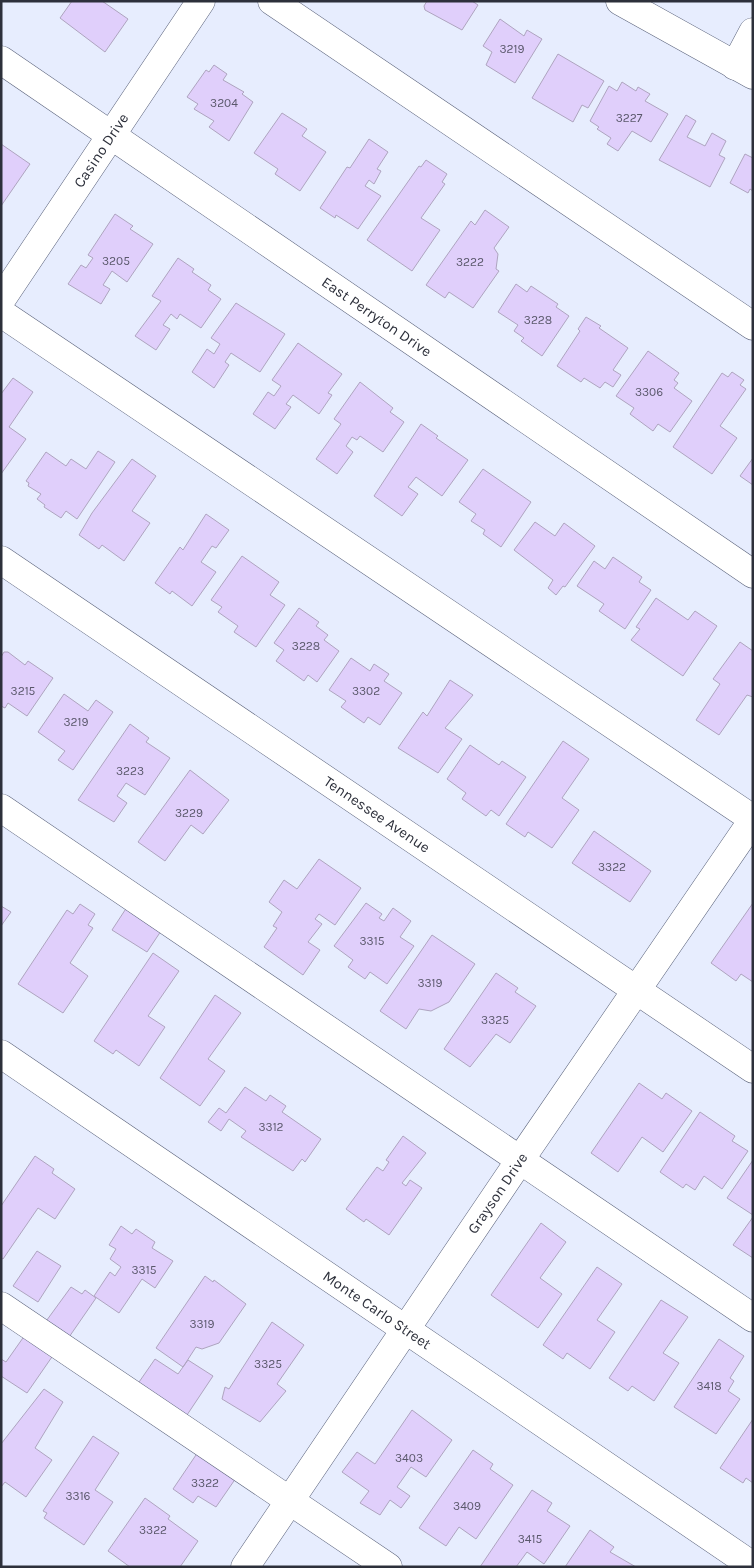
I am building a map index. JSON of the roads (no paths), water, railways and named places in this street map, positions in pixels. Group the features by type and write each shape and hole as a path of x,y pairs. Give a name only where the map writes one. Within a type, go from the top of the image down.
{"street":[{"name":"Casino Drive","path":"1,300 201,1"},
{"path":"272,1 753,326"},
{"path":"620,1 744,71 753,32"},
{"name":"East Perryton Drive","path":"1,60 753,574"},
{"path":"1,313 753,819"},
{"name":"Tennessee Avenue","path":"1,560 753,1070"},
{"path":"1,808 753,1318"},
{"name":"Grayson Drive","path":"245,1567 753,819"},
{"name":"Monte Carlo Street","path":"1,1054 753,1566"},
{"path":"1,1306 388,1567"}]}
